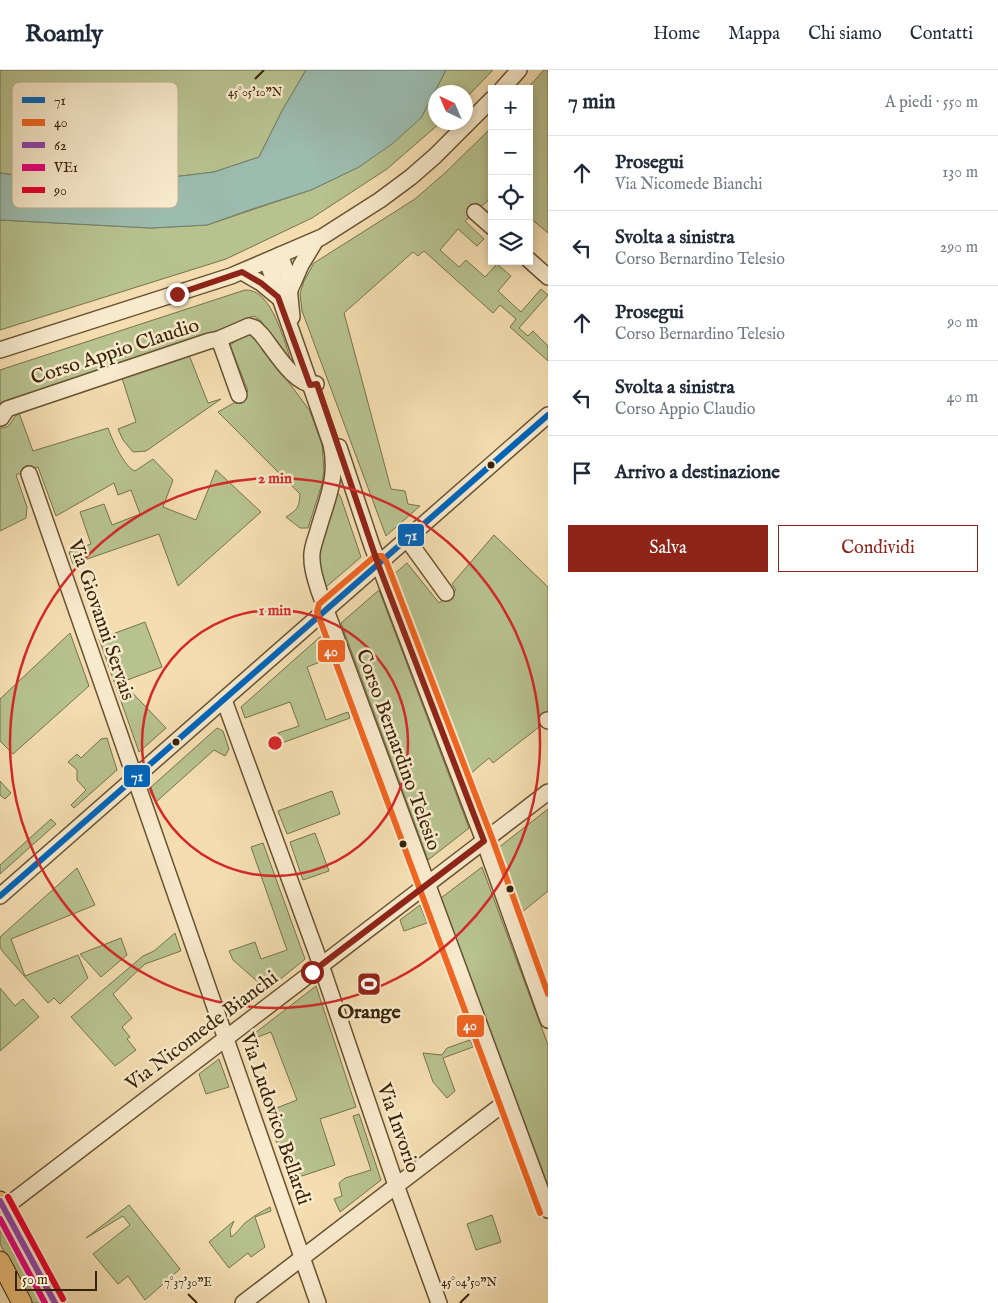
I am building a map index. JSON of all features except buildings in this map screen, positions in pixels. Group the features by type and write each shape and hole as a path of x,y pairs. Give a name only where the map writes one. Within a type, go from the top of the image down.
{"main road":[{"path":"1,1207 55,1303"},
{"path":"0,1261 22,1303"}],"street":[{"path":"506,85 519,70"},
{"name":"Corso Appio Claudio","path":"0,350 242,272 316,240 380,200 411,177 488,103"},
{"path":"475,212 488,223"},
{"name":"Corso Bernardino Telesio","path":"284,294 316,240"},
{"name":"Corso Bernardino Telesio","path":"273,258 286,272 284,294 314,384 378,564 484,841 548,1020"},
{"path":"533,264 548,277"},
{"path":"242,272 284,294"},
{"name":"Corso Appio Claudio","path":"1,418 7,409 219,339 248,326 255,328 296,378 305,384 314,384"},
{"name":"Corso Appio Claudio","path":"219,339 239,395"},
{"name":"Corso Bernardino Telesio","path":"314,384 335,462 331,488 312,553 314,572 325,610 548,1210"},
{"path":"0,896 548,415"},
{"name":"Via Giovanni Servais","path":"29,474 135,779"},
{"path":"406,539 446,593"},
{"path":"224,700 322,965"},
{"name":"Via Ludovico Bellardi","path":"135,779 318,1303"},
{"name":"Via Nicomede Bianchi","path":"1,1207 226,1039 548,792"},
{"name":"Via Invorio","path":"322,965 396,1185 439,1303"},
{"path":"243,1303 507,1101"}],"green space":[{"path":"0,70 306,70 282,111 259,157 214,172 178,176 178,82 12,82 12,175 0,173"},
{"path":"446,70 493,70 473,91 473,85 438,85"},
{"path":"544,70 548,70 548,233 533,220 533,85 531,85"},
{"path":"428,105 428,130 432,130 387,169 312,218 226,259 0,330 0,220 151,228 207,225 311,190 359,167 421,118"},
{"path":"488,131 488,201 465,221 484,239 477,246 458,229 440,250 459,267 466,260 485,277 498,265 511,276 498,291 521,312 541,289 548,295 519,328 528,336 533,331 548,346 548,361 510,327 516,319 500,305 493,313 424,251 418,256 413,252 344,313 391,489 405,491 408,504 420,506 386,536 302,311 300,294 304,281 314,263 415,199"},
{"path":"245,290 254,292 263,298 270,307 281,331 292,364 261,321 254,316 244,319 224,332 0,404 0,370"},
{"path":"248,333 264,349 310,411 322,445 324,470 322,484 308,528 300,528 286,517 297,508 300,494 218,412 239,400 248,391 230,345"},
{"path":"189,355 208,403 221,399 146,451 133,452 123,440 118,429 136,422 122,378"},
{"path":"19,413 33,451 108,428 119,452 131,468 135,471 153,459 173,480 163,507 196,520 216,470 261,512 178,586 159,534 73,564 69,552 91,544 80,512 104,504 112,525 140,514 131,490 118,495 114,483 56,516 38,467 16,475 27,507 26,518 0,531 0,428 7,427"},
{"path":"336,494 339,494 341,498 361,557 326,587 318,571 319,550"},
{"path":"494,535 548,587 548,720 493,763 489,758 469,775 392,576 407,563 439,603 456,590 452,584"},
{"path":"379,590 469,828 428,860 341,623"},
{"path":"145,622 162,667 122,682 166,728 139,752 99,639"},
{"path":"70,633 89,686 13,754 0,741 0,699"},
{"path":"321,636 328,659 307,667 326,720 348,712 350,718 282,743 278,733 299,726 290,702 245,718 241,707"},
{"path":"217,728 223,731 229,749 225,756 214,750 156,802 151,787"},
{"path":"107,738 117,770 74,808 71,805 86,790 77,780 77,770 68,762 77,754 81,758 101,739"},
{"path":"0,781 11,793 5,799 0,795"},
{"path":"332,791 340,814 287,834 278,811"},
{"path":"548,809 548,891 521,913 498,848"},
{"path":"51,819 56,824 0,874 0,865"},
{"path":"315,833 329,871 303,880 290,842"},
{"path":"263,843 305,959 267,990 233,960 229,951 255,942 261,959 287,950 251,847"},
{"path":"482,867 548,1045 548,1189 441,898"},
{"path":"77,868 95,905 11,939 25,976 78,955 88,978 60,1004 54,998 48,1003 3,952 0,947 0,937"},
{"path":"420,905 427,923 404,931 400,920"},
{"path":"175,933 181,951 145,964 113,994 132,1018 122,1027 130,1037 127,1039 136,1050 115,1066 71,1017 143,956 154,951"},
{"path":"121,938 127,955 101,977 80,954"},
{"path":"316,986 356,1107 320,1119 335,1165 290,1180 266,1112 297,1100 271,1032 242,1043"},
{"path":"0,988 15,1006 23,999 39,1017 0,1051"},
{"path":"470,1040 473,1047 443,1058 455,1091 447,1098 433,1082 423,1053 442,1055 447,1048"},
{"path":"219,1059 229,1087 206,1094 199,1074"},
{"path":"359,1114 381,1180 340,1212 334,1199 342,1196 339,1183 345,1178 371,1170 353,1116"},
{"path":"129,1205 180,1269 145,1300 128,1276 118,1284 93,1254 130,1225 123,1216 86,1238"},
{"path":"270,1207 271,1211 255,1217 265,1247 251,1257 248,1253 229,1268 209,1242 234,1221 230,1230 231,1237 246,1222"},
{"path":"492,1215 501,1242 476,1250 467,1224"},
{"path":"0,1229 16,1259 28,1272 46,1303 32,1303 0,1244"}],"shaded area":[{"path":"306,70 446,70 438,85 428,85 428,105 421,118 392,144 359,167 311,190 207,225 151,228 0,220 0,173 12,175 12,208 178,208 178,176 214,172 259,157 282,111"}],"transit line":[{"name":"71","path":"0,896 548,415"},
{"name":"40","path":"540,1213 317,612 319,604 375,556 382,556 386,561 492,838 548,994"},
{"name":"90","path":"8,1197 63,1299"},
{"name":"62","path":"0,1201 55,1303"},
{"name":"VE1","path":"0,1219 45,1303"}],"place":[{"name":"Orange","path":"369,984"}],"route":[{"path":"177,294 242,272 261,283 278,297 310,385 317,384 378,564 484,841 312,972"}]}
